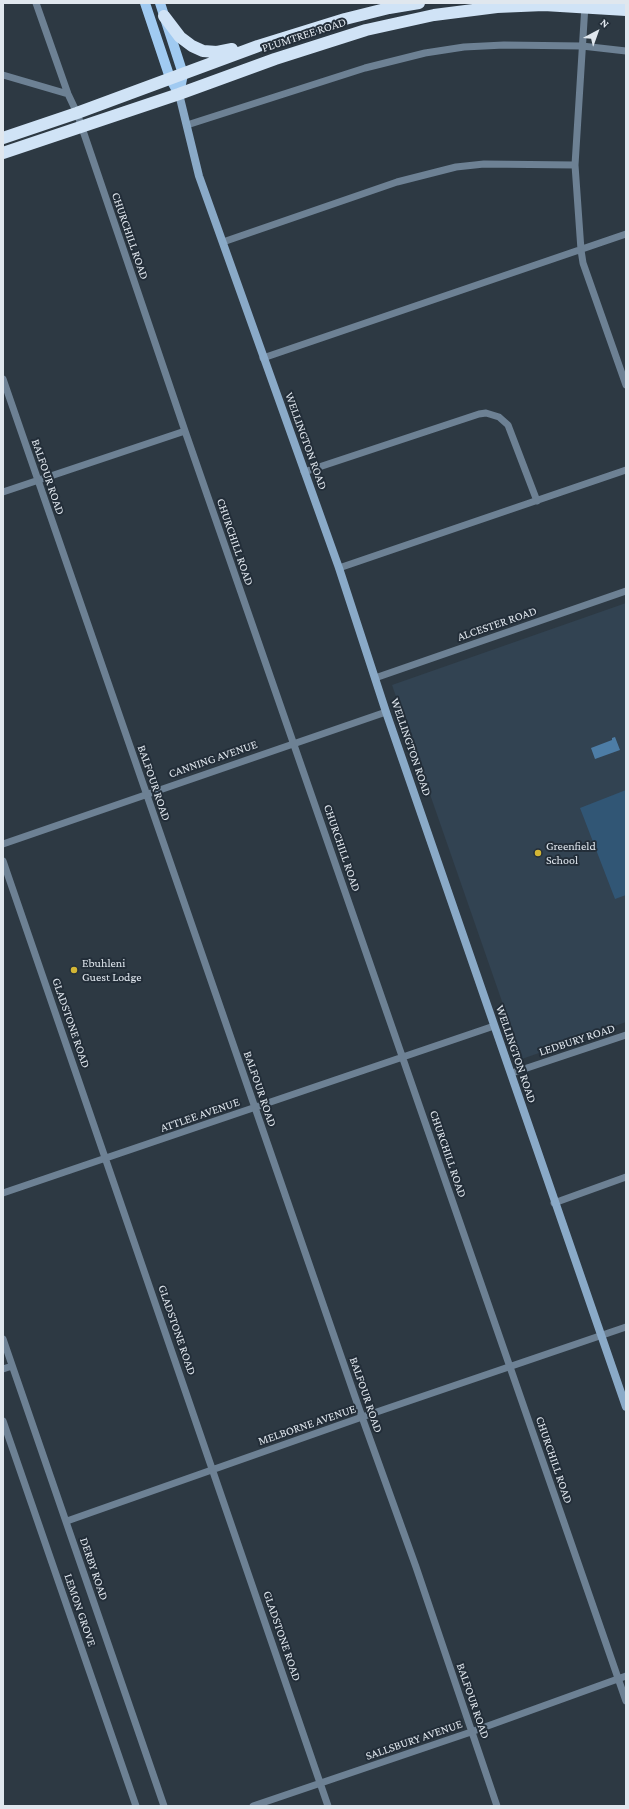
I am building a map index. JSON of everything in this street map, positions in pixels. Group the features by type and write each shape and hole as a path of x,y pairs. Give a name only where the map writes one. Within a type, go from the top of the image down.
{"highway":[{"name":"PLUMTREE ROAD","path":"3,138 76,113 258,46 345,19 389,8 419,3"},
{"name":"PLUMTREE ROAD","path":"3,153 179,94 275,59 366,30 434,15 498,7 586,5 626,10"},
{"path":"164,16 180,37 203,51 217,52 258,46"}],"main road":[{"path":"145,3 170,78 179,94"},
{"path":"160,3 183,74 179,94"},
{"name":"WELLINGTON ROAD","path":"179,94 198,176 339,568 386,712 494,1026 512,1073 554,1203 626,1407"}],"street":[{"name":"CHURCHILL ROAD","path":"36,3 68,94 82,127 185,431 626,1701"},
{"path":"586,5 575,165 581,250 583,263 626,385"},
{"path":"187,125 365,68 425,53 464,47 504,45 582,46 626,51"},
{"path":"3,75 68,94"},
{"path":"223,242 390,185 456,167 484,164 575,165"},
{"path":"263,358 626,234"},
{"name":"BALFOUR ROAD","path":"3,379 362,1417 416,1567 497,1806"},
{"path":"304,472 479,414 486,413 499,417 508,424 537,501"},
{"path":"3,492 185,431"},
{"path":"339,568 626,470"},
{"name":"ALCESTER ROAD","path":"375,678 626,591"},
{"name":"CANNING AVENUE","path":"3,844 386,712"},
{"name":"GLADSTONE ROAD","path":"3,861 214,1470 328,1806"},
{"name":"ATTLEE AVENUE","path":"3,1193 255,1108 328,1081 494,1026"},
{"name":"LEDBURY ROAD","path":"512,1073 626,1035"},
{"path":"554,1203 626,1178"},
{"name":"MELBORNE AVENUE","path":"67,1521 362,1417 602,1337 626,1327"},
{"name":"DERBY ROAD","path":"3,1339 164,1806"},
{"path":"3,1369 12,1366"},
{"name":"LEMON GROVE","path":"3,1421 136,1806"},
{"name":"SALLSBURY AVENUE","path":"253,1806 472,1732 626,1676"}],"shaded area":[{"name":"Greenfield School","path":"626,603 626,1022 522,1059 392,685"},
{"path":"615,737 620,750 595,759 591,748 612,740 612,738"},
{"path":"626,790 626,895 615,899 580,808"}],"place":[{"name":"Greenfield School","path":"538,853"},
{"name":"Ebuhleni Guest Lodge","path":"74,970"}]}
